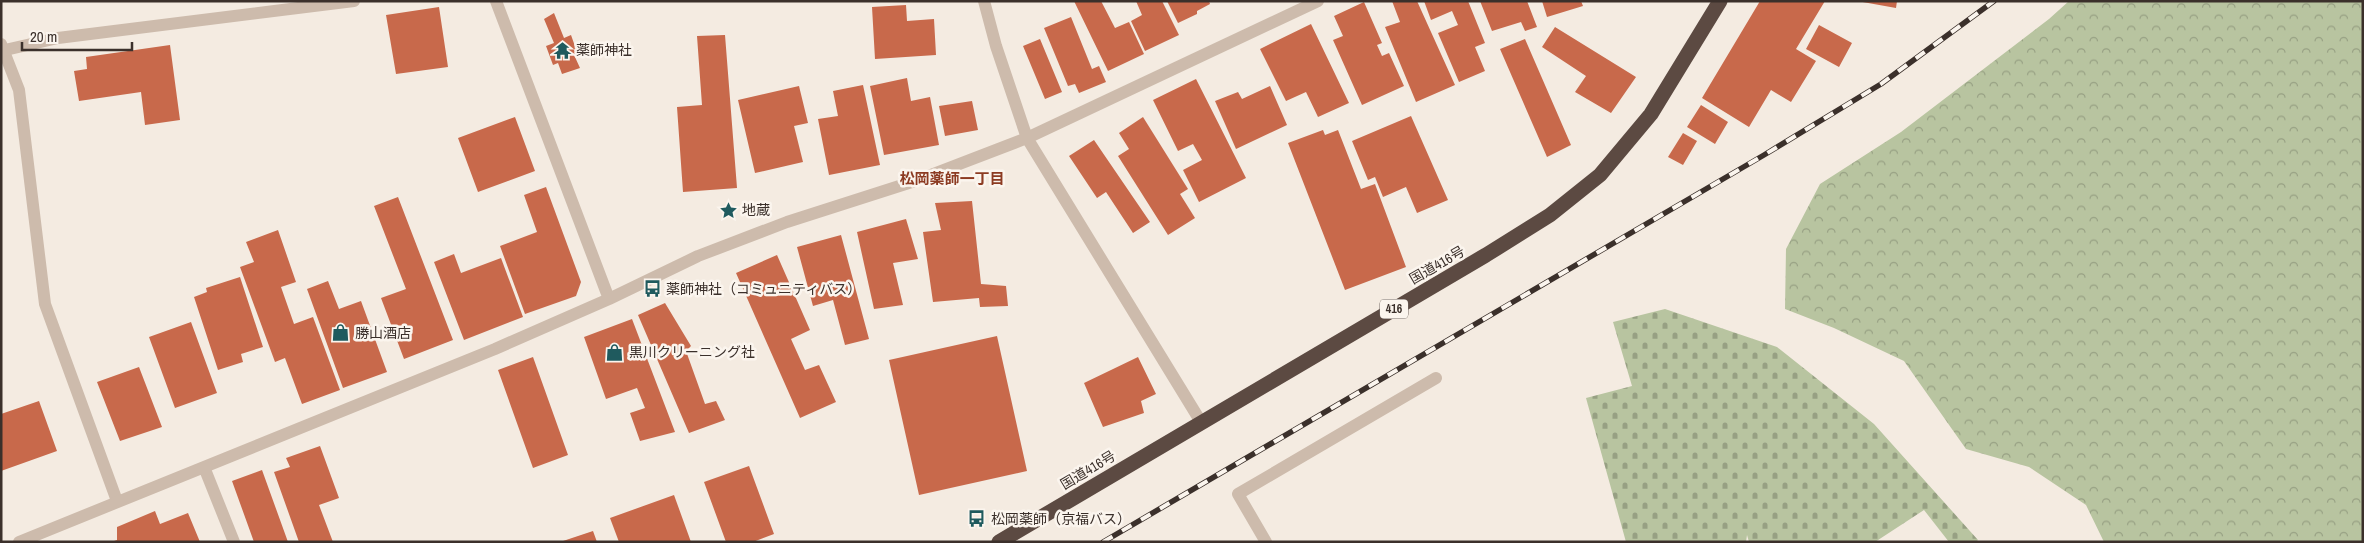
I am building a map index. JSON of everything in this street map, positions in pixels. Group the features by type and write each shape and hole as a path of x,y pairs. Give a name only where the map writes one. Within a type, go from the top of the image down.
{"highway":[{"name":"国道416号","path":"999,542 1486,255 1550,215 1600,175 1651,114 1720,1"}],"street":[{"path":"117,502 45,304 19,90 2,49 58,38 354,1"},
{"path":"496,1 609,299"},
{"path":"984,1 996,46 1028,138 1201,422"},
{"path":"19,542 495,349 609,299 698,256 778,225 915,181 1028,138 1318,1"},
{"path":"1266,542 1238,494 1436,378"},
{"path":"204,467 234,542"}],"green space":[{"path":"2069,1 2363,1 2363,542 2104,542 2086,505 2029,467 1966,449 1904,361 1834,328 1785,309 1786,249 1820,184 1901,132 2049,19"},
{"path":"1665,309 1777,347 1874,424 1978,540 1976,542 1949,542 1924,510 1875,542 1749,542 1747,535 1746,542 1626,542 1586,398 1632,386 1613,322"}],"building":[{"path":"1074,1 1101,1 1115,28 1129,22 1144,54 1108,71"},
{"path":"1136,1 1162,1 1179,35 1145,51 1131,21 1142,15"},
{"path":"1167,1 1209,1 1210,4 1197,11 1197,14 1178,23"},
{"path":"1392,1 1417,1 1455,85 1416,102 1385,27 1400,22"},
{"path":"1424,1 1468,1 1485,43 1475,47 1485,71 1459,82 1438,33 1458,25 1452,11 1431,20"},
{"path":"1480,1 1527,1 1537,27 1525,31 1521,22 1492,31"},
{"path":"1542,1 1581,1 1583,6 1547,17"},
{"path":"1760,1 1825,1 1796,49 1816,61 1791,102 1771,90 1749,127 1702,98"},
{"path":"1857,1 1897,1 1896,8"},
{"path":"1364,2 1382,43 1377,45 1382,56 1389,53 1404,86 1362,105 1333,40 1343,36 1334,16"},
{"path":"906,5 907,21 934,19 936,55 875,59 872,7"},
{"path":"439,7 448,67 396,74 386,15"},
{"path":"554,13 564,38 571,35 577,52 575,57 580,68 562,74 558,63 553,65 546,46 554,43 544,19"},
{"path":"1071,17 1092,69 1099,66 1106,82 1079,93 1075,84 1068,86 1044,28"},
{"path":"1311,24 1349,103 1318,117 1306,92 1286,101 1260,49"},
{"path":"1819,25 1852,43 1839,67 1806,49"},
{"path":"1555,27 1636,77 1611,113 1575,92 1586,76 1542,47"},
{"path":"725,35 737,188 683,192 677,107 702,105 697,36"},
{"path":"1040,39 1062,92 1045,99 1023,46"},
{"path":"1525,39 1571,145 1547,157 1500,49"},
{"path":"170,45 180,120 145,125 141,92 79,101 74,71 87,69 86,57"},
{"path":"907,78 911,101 930,97 939,145 884,155 870,86"},
{"path":"1196,79 1246,178 1199,202 1183,170 1202,160 1193,144 1178,151 1153,100"},
{"path":"863,85 880,165 829,175 818,119 838,116 833,91"},
{"path":"799,86 808,123 794,126 803,162 755,173 738,100"},
{"path":"1270,86 1287,125 1236,149 1215,101 1238,92 1242,99"},
{"path":"972,101 978,130 945,136 939,106"},
{"path":"1701,105 1728,122 1715,144 1687,127"},
{"path":"1411,116 1448,200 1417,213 1406,187 1383,197 1375,177 1368,180 1352,141"},
{"path":"515,117 535,171 478,192 458,138"},
{"path":"1143,117 1188,189 1180,194 1195,218 1168,235 1118,156 1129,149 1119,133"},
{"path":"1323,130 1325,135 1338,130 1361,189 1375,184 1406,267 1345,290 1288,143"},
{"path":"1683,133 1697,141 1683,165 1668,157"},
{"path":"1094,140 1150,222 1133,233 1106,192 1097,198 1069,156"},
{"path":"546,187 581,282 576,296 525,314 500,246 537,232 524,195"},
{"path":"398,197 453,340 404,359 381,298 406,289 374,206"},
{"path":"972,201 981,284 1006,286 1008,306 980,307 979,298 933,302 923,232 941,230 935,203"},
{"path":"906,219 918,259 893,263 903,305 874,309 857,232"},
{"path":"278,230 296,282 281,287 294,324 313,317 340,390 302,404 285,358 275,362 240,267 254,262 246,242"},
{"path":"841,235 869,339 845,345 833,300 813,306 797,247"},
{"path":"454,254 461,273 501,258 523,317 464,340 434,262"},
{"path":"777,255 810,330 791,339 805,370 819,365 836,402 800,418 736,273"},
{"path":"240,277 263,347 241,354 243,362 218,370 194,297 207,292 206,288"},
{"path":"328,281 339,309 361,301 387,372 343,388 307,289"},
{"path":"665,303 691,346 686,351 705,404 716,401 725,420 689,433 638,315"},
{"path":"632,319 675,432 640,441 630,413 645,408 637,388 606,399 584,337"},
{"path":"191,322 217,393 175,408 149,337"},
{"path":"997,336 1027,471 919,495 889,360"},
{"path":"533,357 568,455 533,468 498,370"},
{"path":"1138,357 1156,394 1141,401 1144,413 1103,427 1084,383"},
{"path":"139,367 162,427 120,441 97,382"},
{"path":"39,401 57,451 1,471 1,414"},
{"path":"320,446 339,498 319,505 333,542 299,542 274,472 290,467 286,458"},
{"path":"749,466 774,534 753,542 726,542 704,482"},
{"path":"262,470 288,542 254,542 232,481"},
{"path":"674,495 691,542 619,542 610,518"},
{"path":"155,511 160,524 188,513 200,542 111,542 117,540 117,527"},
{"path":"593,531 597,542 563,542 563,541"}],"railway":[{"path":"1103,542 1764,155 1881,84 1994,1"}],"place":[{"name":"薬師神社","path":"562,50"},
{"name":"地蔵","path":"728,210"},
{"name":"薬師神社（コミュニティバス）","path":"652,289"},
{"name":"勝山酒店","path":"341,333"},
{"name":"黒川クリーニング社","path":"615,352"},
{"name":"松岡薬師（京福バス）","path":"977,519"}],"district":[{"name":"松岡薬師一丁目","path":"952,178"}]}
